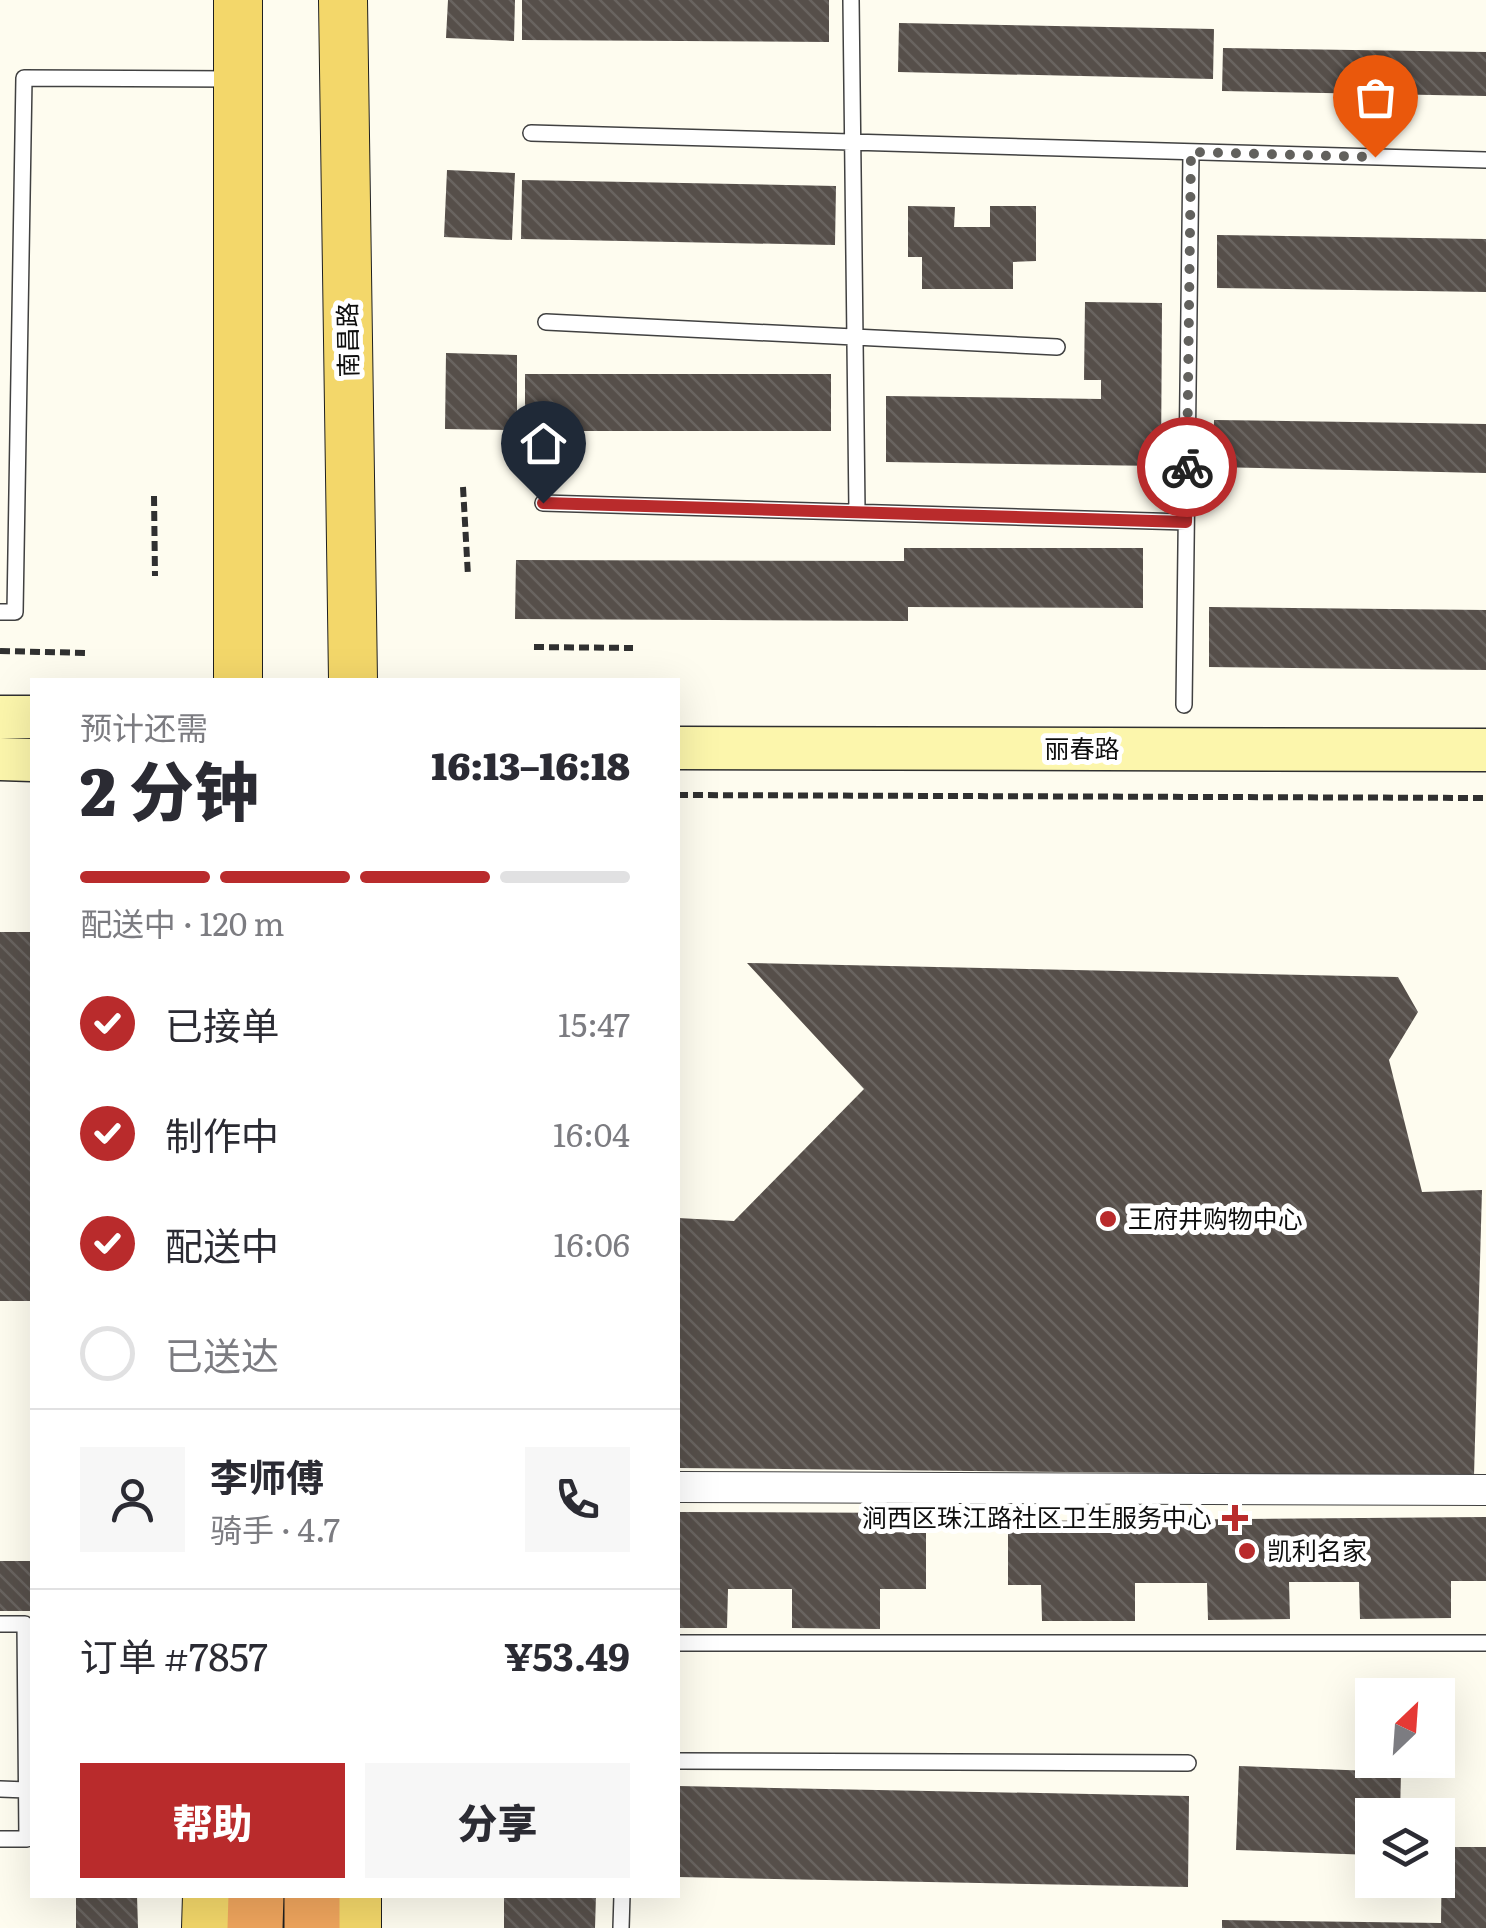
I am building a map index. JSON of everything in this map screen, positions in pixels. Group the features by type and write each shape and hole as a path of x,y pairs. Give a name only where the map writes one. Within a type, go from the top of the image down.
{"highway":[{"path":"256,1898 256,1928"},
{"path":"312,1898 312,1928"}],"main road":[{"path":"238,0 238,678"},
{"name":"南昌路","path":"343,0 352,678"},
{"path":"206,1928 207,1898"},
{"path":"358,1898 358,1928"}],"street":[{"path":"0,717 30,717"},
{"name":"丽春路","path":"680,748 1486,750"},
{"path":"0,760 30,760"},
{"path":"680,1486 1486,1490"}],"lane":[{"path":"851,0 856,512"},
{"path":"0,612 15,612 24,78 237,79"},
{"path":"531,133 1486,160"},
{"path":"1184,706 1191,152"},
{"path":"546,322 1057,347"},
{"path":"543,503 1186,522"},
{"path":"0,1624 26,1624 27,1790 27,1839 0,1839"},
{"path":"680,1643 1486,1643"},
{"path":"680,1762 1188,1763"},
{"path":"0,1789 27,1790"},
{"path":"621,1928 622,1898"}],"path":[{"path":"463,487 468,576"},
{"path":"154,496 154,576"},
{"path":"534,646 634,648"},
{"path":"0,651 90,652"},
{"path":"680,795 1486,798"}],"building":[{"path":"448,0 515,0 514,41 446,38"},
{"path":"522,0 829,0 829,42 522,40"},
{"path":"899,23 1214,29 1213,79 898,72"},
{"path":"1223,48 1486,52 1486,96 1222,91"},
{"path":"447,170 515,173 512,240 444,237"},
{"path":"522,180 836,186 835,245 521,239"},
{"path":"908,206 955,207 954,227 990,227 990,206 1036,206 1036,261 1013,262 1013,289 922,289 922,257 908,257"},
{"path":"1217,235 1486,239 1486,292 1217,288"},
{"path":"1085,302 1162,303 1161,466 886,462 886,396 1101,399 1101,380 1084,380"},
{"path":"446,353 517,355 517,430 445,429"},
{"path":"525,374 831,374 831,431 525,431"},
{"path":"1214,420 1486,424 1486,473 1213,467"},
{"path":"904,548 1143,548 1143,608 908,607 908,621 515,619 516,560 904,561"},
{"path":"1209,607 1486,610 1486,670 1209,667"},
{"path":"0,932 30,932 30,1301 0,1301"},
{"name":"王府井购物中心","path":"747,963 1398,977 1418,1012 1389,1060 1422,1192 1482,1190 1474,1476 680,1468 680,1218 734,1221 864,1089"},
{"path":"680,1512 926,1513 926,1589 880,1589 880,1629 792,1628 792,1589 728,1589 727,1628 680,1628"},
{"name":"凯利名家","path":"1486,1517 1486,1581 1451,1581 1451,1618 1360,1619 1359,1582 1289,1582 1290,1619 1208,1620 1207,1583 1135,1583 1135,1621 1042,1621 1041,1585 1008,1585 1008,1521"},
{"path":"0,1561 30,1561 30,1611 0,1611"},
{"path":"1239,1766 1355,1770 1355,1778 1401,1778 1400,1798 1355,1798 1355,1854 1236,1850"},
{"path":"680,1786 1189,1796 1188,1887 680,1877"},
{"path":"1455,1847 1486,1847 1486,1928 1222,1928 1222,1920 1441,1923 1441,1898 1455,1898"},
{"path":"76,1898 137,1898 138,1928 76,1928"},
{"path":"504,1898 596,1898 595,1928 504,1928"}],"way so far":[{"path":"1187,467 1191,152 1375,157"}],"place":[{"name":"王府井购物中心","path":"1108,1219"},
{"name":"涧西区珠江路社区卫生服务中心","path":"1235,1518"},
{"name":"凯利名家","path":"1247,1551"}],"route":[{"path":"543,503 1186,522 1187,467"}]}
